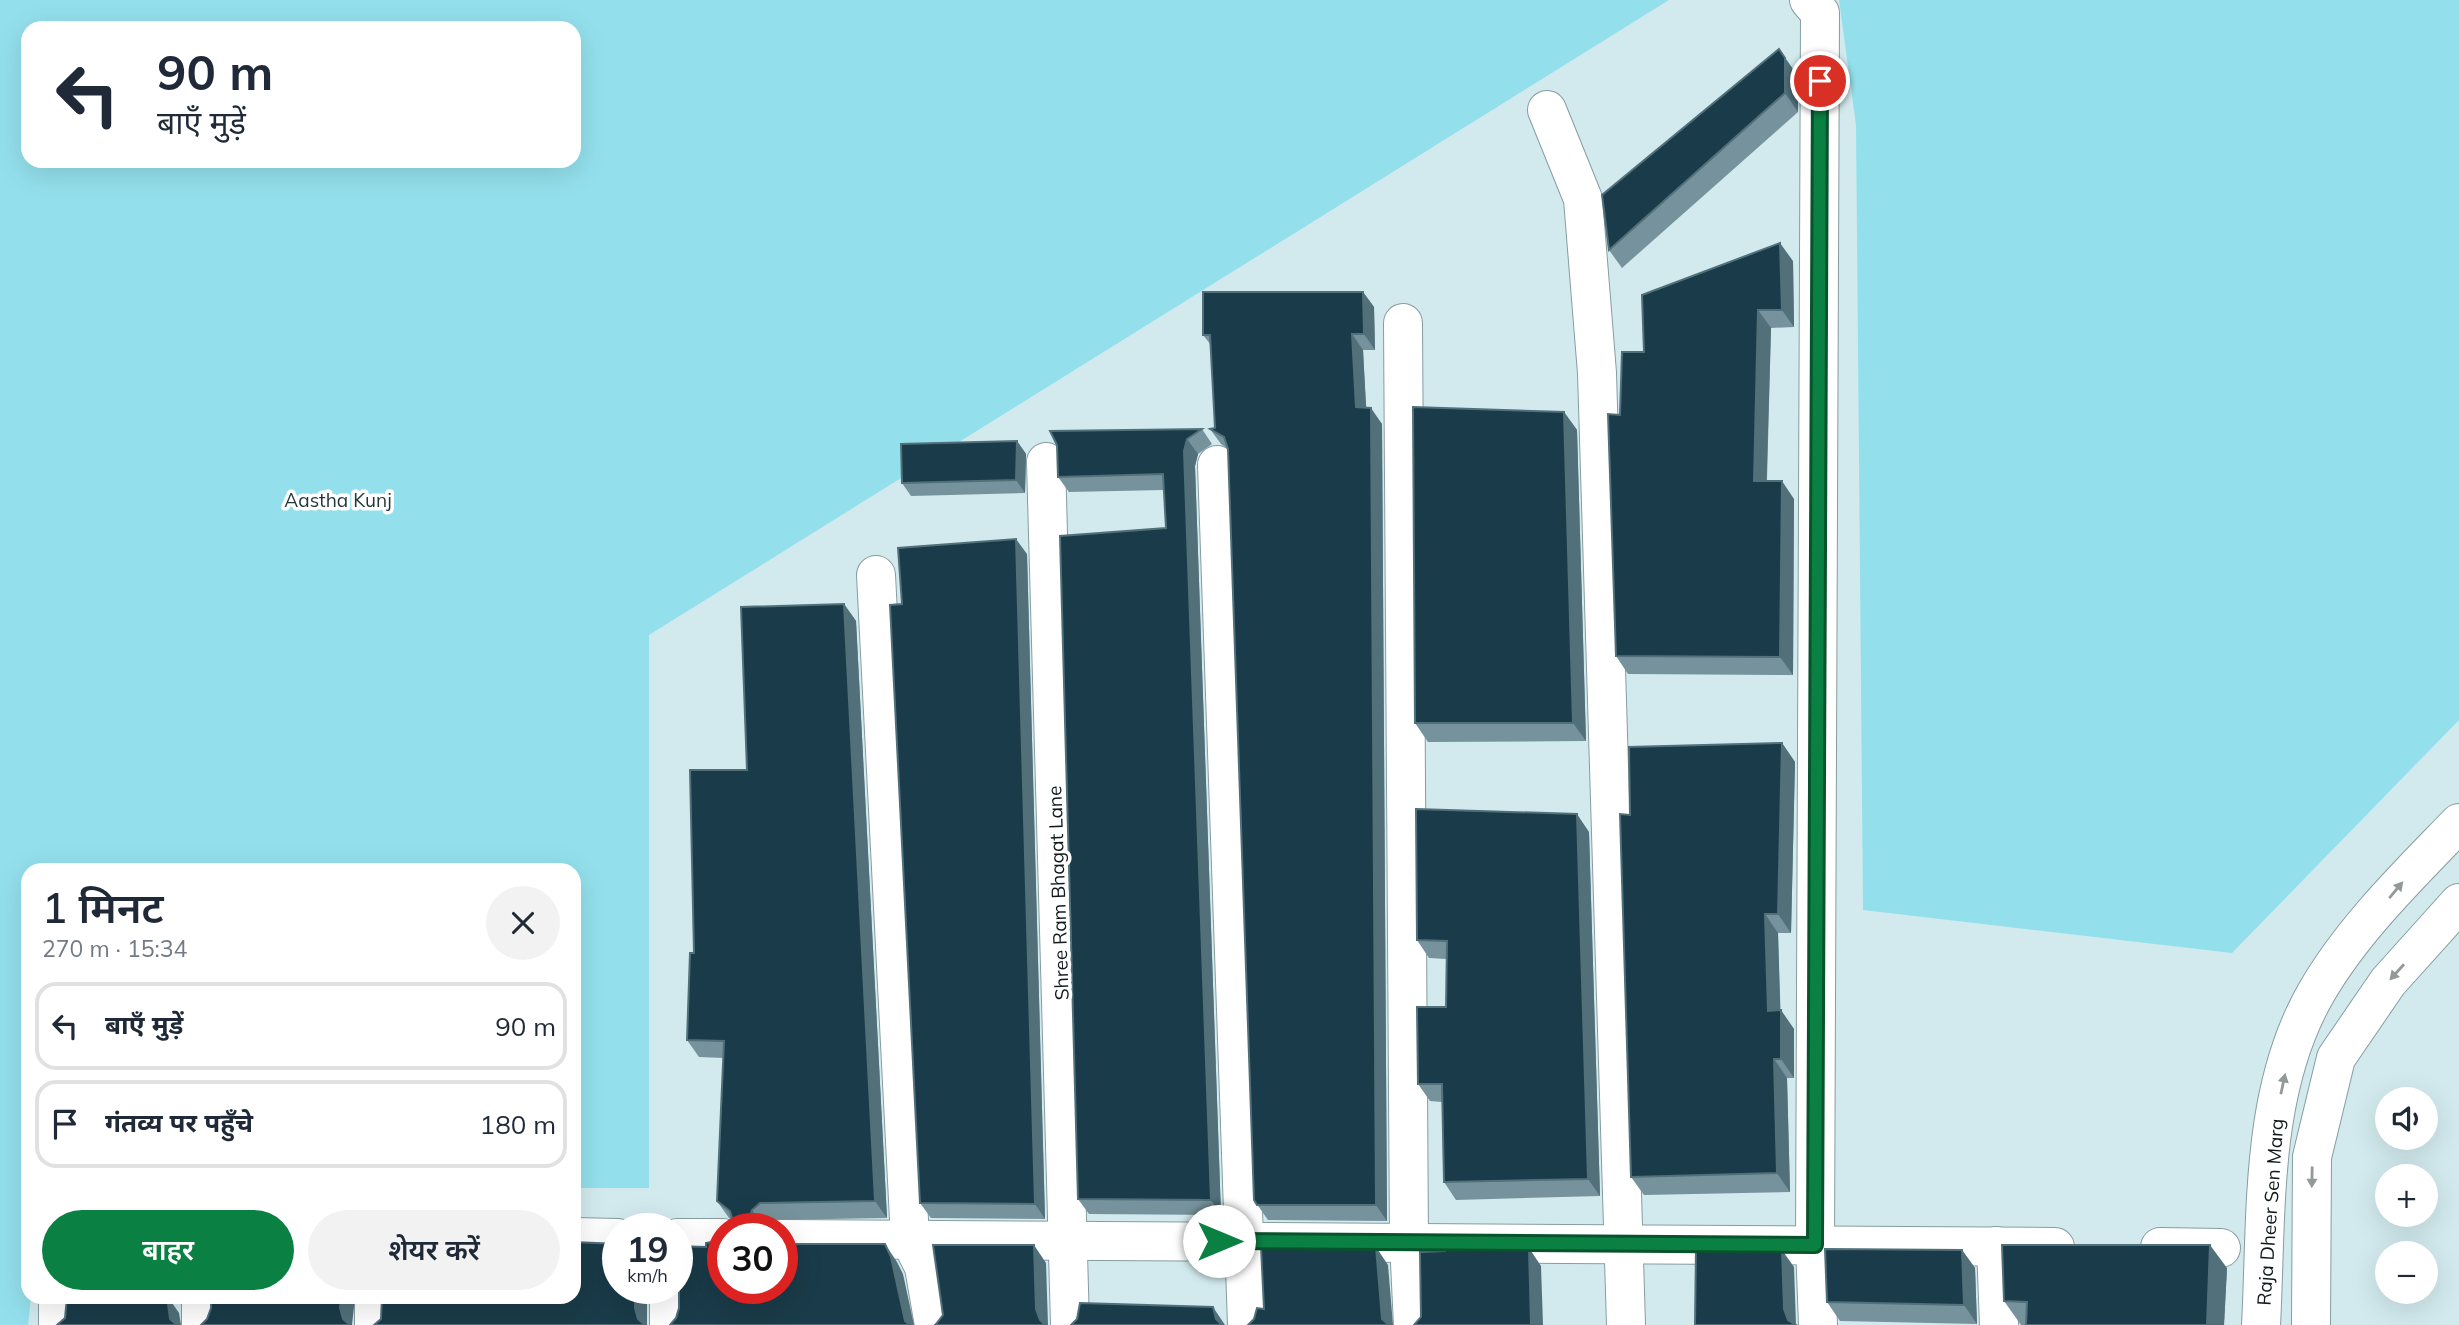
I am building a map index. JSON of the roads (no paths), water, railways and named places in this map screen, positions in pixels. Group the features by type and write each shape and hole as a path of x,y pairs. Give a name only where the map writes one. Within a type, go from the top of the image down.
{"street":[{"path":"1808,0 1820,13 1815,1245 1818,1325"},
{"path":"1547,110 1583,199 1597,373 1626,1325"},
{"path":"1403,323 1409,1242 1413,1325"},
{"name":"Shree Ram Bhagat Lane","path":"1046,462 1070,1325"},
{"path":"1217,465 1247,1325"},
{"path":"876,575 910,1239 924,1267 934,1325"},
{"name":"Raja Dheer Sen Marg","path":"2261,1325 2269,1161 2284,1074 2302,1022 2340,957 2407,878 2459,823"},
{"name":"Raja Dheer Sen Marg","path":"2311,1325 2312,1157 2336,1058 2388,982 2459,903"},
{"path":"581,1237 602,1238"},
{"path":"798,1238 2089,1247"},
{"path":"1996,1246 1999,1325"},
{"path":"2128,1247 2221,1248"},
{"path":"58,1304 58,1325"},
{"path":"201,1304 201,1325"},
{"path":"374,1304 374,1325"},
{"path":"669,1304 669,1325"}],"park label":[{"name":"Aastha Kunj","path":"338,500"}]}
